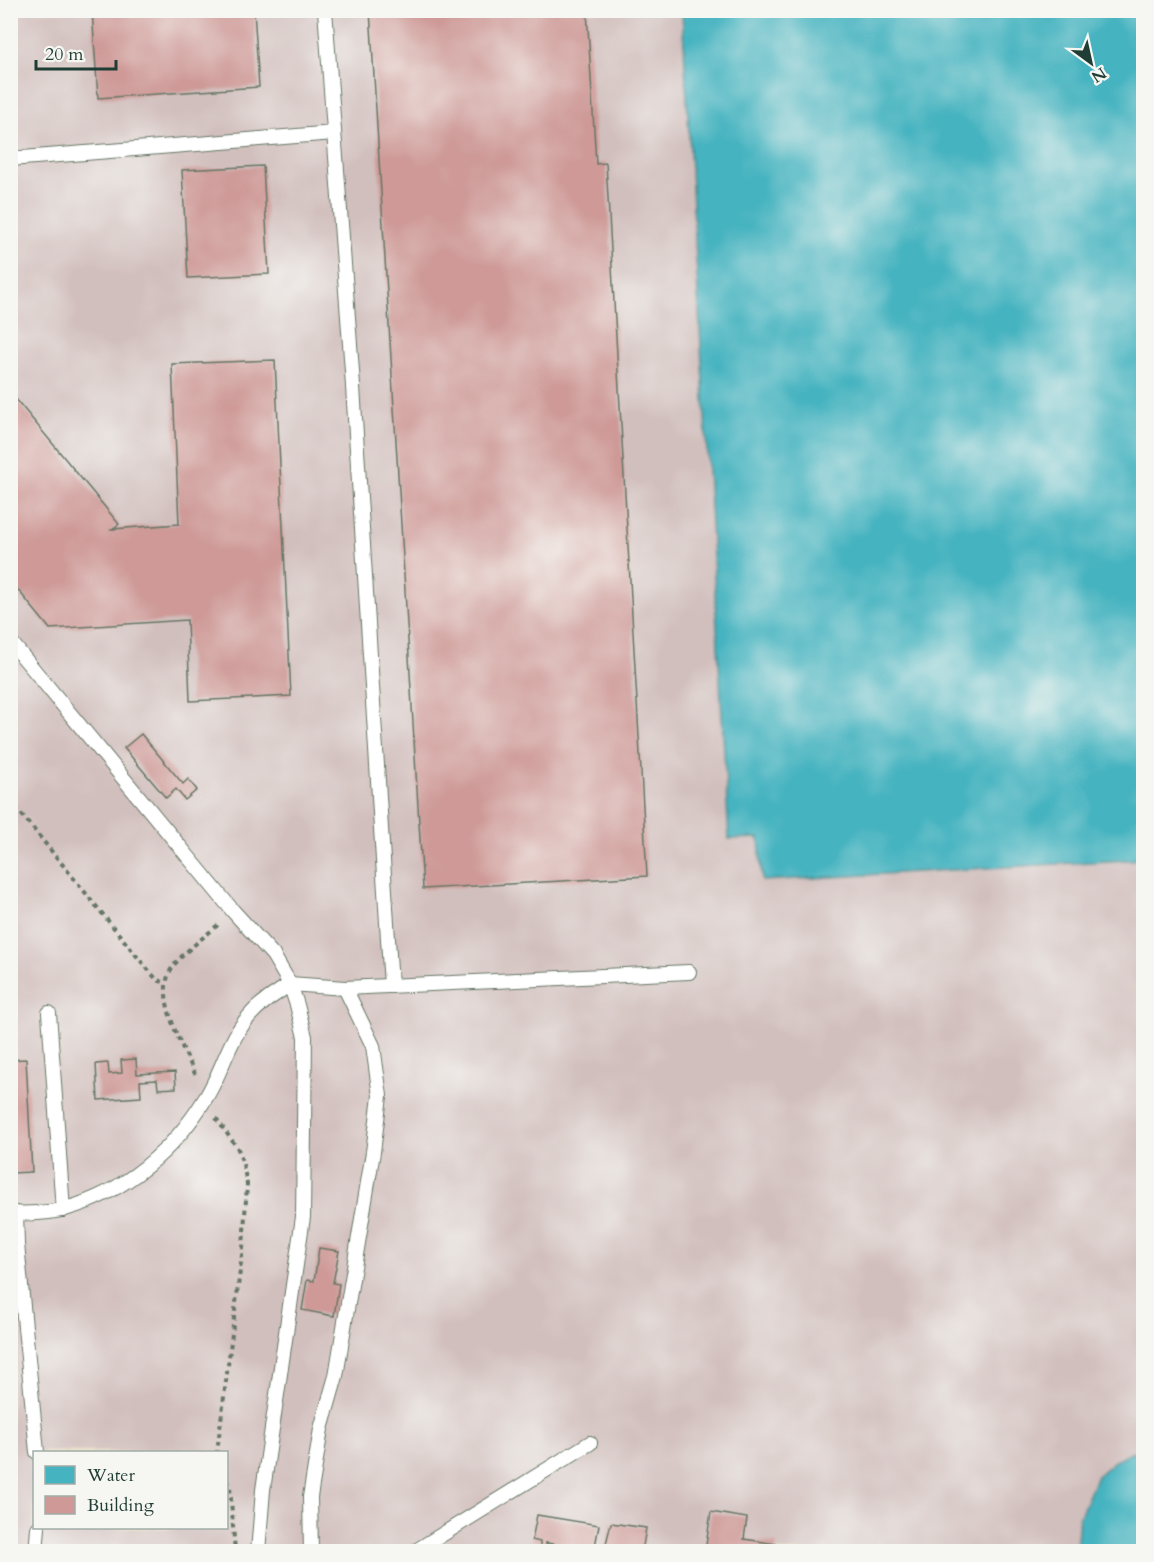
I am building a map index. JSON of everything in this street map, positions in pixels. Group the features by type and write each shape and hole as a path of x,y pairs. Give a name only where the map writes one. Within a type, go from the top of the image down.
{"lane":[{"path":"325,10 391,986"},
{"path":"10,159 334,133"},
{"path":"10,641 233,911 273,955 290,984 305,1037 303,1216 262,1490 258,1551"},
{"path":"37,1451 13,1213 63,1210 92,1200 146,1167 179,1138 206,1098 234,1038 253,1011 290,984 345,988 689,972"},
{"path":"311,1551 310,1497 321,1429 336,1376 380,1096 373,1046 345,988"},
{"path":"49,1013 63,1210"},
{"path":"414,1551 590,1443"},
{"path":"36,1551 38,1529"}],"path":[{"path":"10,800 157,980 166,983"},
{"path":"217,1451 242,1258 247,1184 238,1149 213,1113 170,1016 166,983 172,967 233,911"},
{"path":"228,1484 235,1551"}],"shaded area":[{"path":"11,11 682,11 729,839 759,837 763,881 1143,859 1143,1451 1139,1450 1079,1517 1076,1551 11,1552"}],"water":[{"path":"682,11 1143,11 1143,859 762,881 759,838 729,839"},
{"path":"1139,1450 1144,1451 1143,1551 1076,1551 1079,1518 1097,1476 1117,1459"}],"building":[{"path":"92,10 254,10 259,87 98,98"},
{"path":"370,10 587,10 596,164 606,163 647,876 423,889"},
{"path":"263,166 269,274 188,278 182,170"},
{"path":"275,360 291,696 190,701 187,620 50,629 10,580 10,392 119,524 112,529 179,524 172,364"},
{"path":"141,734 183,784 188,779 197,790 185,800 176,789 166,798 124,748"},
{"path":"10,893 12,893 16,967 10,967"},
{"path":"26,1059 32,1172 10,1173 10,1060"},
{"path":"136,1059 137,1074 175,1072 176,1088 158,1089 157,1080 140,1081 141,1097 98,1100 96,1064 108,1063 109,1074 122,1073 121,1060"},
{"path":"319,1248 339,1251 333,1283 339,1284 334,1316 302,1310 307,1280 314,1281"},
{"path":"711,1512 747,1518 744,1539 777,1544 775,1552 705,1552"},
{"path":"537,1515 599,1525 594,1552 565,1552 565,1546 546,1543 546,1552 540,1552 540,1542 532,1540"},
{"path":"611,1523 646,1528 642,1552 604,1552"}]}
